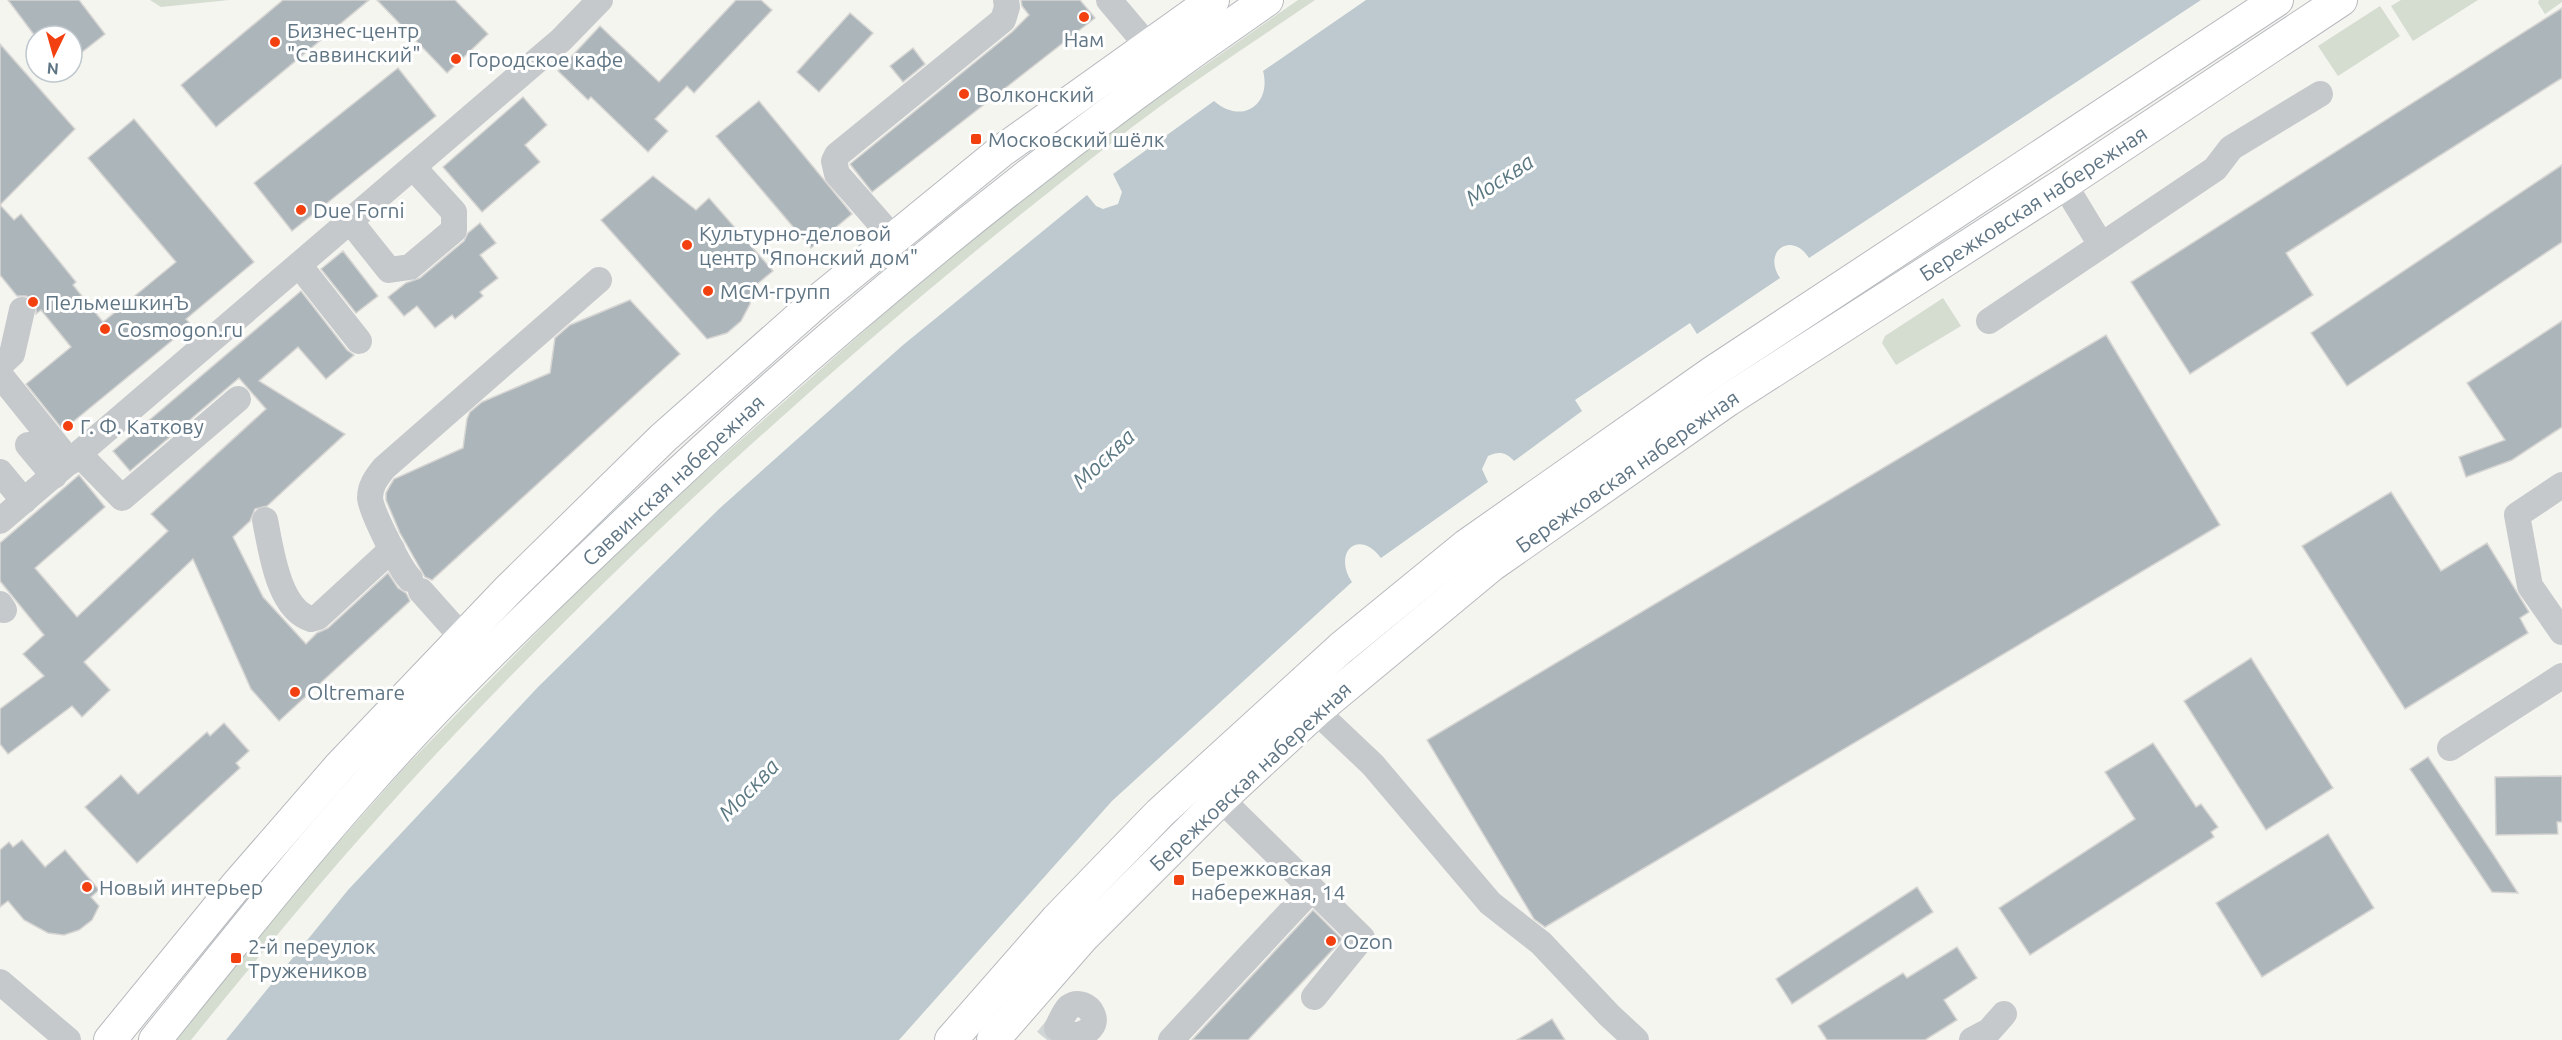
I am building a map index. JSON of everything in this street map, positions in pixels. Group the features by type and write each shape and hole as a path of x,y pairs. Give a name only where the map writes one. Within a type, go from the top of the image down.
{"main road":[{"name":"Саввинская набережная","path":"110,1040 235,887 332,775 462,637 663,438 820,299 1000,152 1213,0"},
{"name":"Саввинская набережная","path":"155,1040 366,785 475,669 688,463 848,320 941,242 1168,68 1266,0"},
{"name":"Бережковская набережная","path":"951,1040 1057,919 1160,813 1341,648 1467,545 1713,372 2277,0"},
{"name":"Бережковская набережная","path":"993,1040 1082,938 1221,799 1316,711 1492,565 1728,400 2064,184 2341,0"}],"street":[{"path":"0,521 561,40 600,0"},
{"path":"894,239 837,174 834,161 837,155 1003,20 1007,7 1006,0"},
{"path":"1109,0 1147,45"},
{"path":"1989,321 2216,169 2231,148 2320,94"},
{"path":"350,221 389,270 410,267 454,230 454,212 413,167"},
{"path":"2064,184 2101,245"},
{"path":"299,265 360,341"},
{"path":"462,637 399,567 370,499 373,480 599,280"},
{"path":"0,365 12,354 22,310"},
{"path":"0,375 68,464"},
{"path":"28,445 68,464 122,498 238,399"},
{"path":"0,472 24,501"},
{"path":"2562,485 2517,514 2530,586 2562,632"},
{"path":"265,520 280,588 304,616 311,620 318,617 392,549"},
{"path":"2450,748 2562,676"},
{"path":"1316,711 1373,765 1490,903 1541,943 1636,1040"},
{"path":"1221,799 1362,938 1314,997"},
{"path":"1170,1040 1312,889"},
{"path":"0,982 68,1040"},
{"path":"1972,1040 1989,1030 2004,1014"}],"shaded area":[{"path":"150,0 229,0 161,7"},
{"path":"1298,0 1315,0 1153,111 953,269 780,418 695,496 613,574 453,736 319,885 191,1040 175,1040 292,895 405,767 595,573 690,485 890,308 1071,159"},
{"path":"2401,0 2478,0 2413,41 2391,6"},
{"path":"2539,0 2562,0 2562,2 2545,14 2538,3"},
{"path":"2380,6 2400,36 2338,76 2318,46"},
{"path":"1943,298 1961,326 1896,365 1882,343 1885,336"}],"water":[{"name":"Москва","path":"1366,0 2201,0 1809,258 1802,250 1794,246 1787,245 1781,248 1774,260 1775,269 1780,278 1697,334 1690,323 1575,400 1582,411 1514,461 1502,453 1488,456 1482,469 1488,482 1381,558 1373,549 1364,545 1357,544 1351,548 1345,561 1352,582 1112,801 899,1040 226,1040 348,890 538,687 720,508 903,345 1087,195 1096,206 1103,209 1118,204 1122,192 1113,174 1214,101 1234,111 1252,108 1259,102 1263,93 1265,83 1263,71"}],"building":[{"path":"8,0 79,0 105,34 84,51 84,24 26,24"},
{"name":"Бизнес-центр \"Саввинский\"","path":"283,0 369,0 216,127 181,85"},
{"name":"Бизнес-центр \"Саввинский\"","path":"377,0 455,0 488,34 447,73"},
{"path":"736,0 761,0 772,10 694,93 687,86 655,119 668,131 648,152 591,97 588,100 558,71 600,26 659,82"},
{"path":"1021,0 1080,0 1095,18 872,192 850,164 1012,32 1029,15 1022,6"},
{"path":"2562,8 2562,78 2286,253 2313,295 2190,374 2131,282"},
{"path":"850,13 873,33 819,92 797,72"},
{"path":"0,44 24,71 24,84 35,84 75,129 0,205"},
{"path":"913,48 925,64 903,82 890,66"},
{"path":"398,68 436,116 292,231 254,183"},
{"path":"523,97 547,125 525,145 540,162 482,212 443,167"},
{"path":"759,101 852,214 811,248 716,136"},
{"path":"134,119 254,262 186,319 191,325 63,430 26,384 71,347 41,310 36,314 33,299 17,296 0,275 0,205 14,220 21,214 76,282 73,285 103,322 176,262 88,158"},
{"path":"2562,165 2562,242 2347,386 2311,333"},
{"name":"Культурно-деловой центр \"Японский дом\"","path":"653,176 696,210 709,198 773,271 751,289 750,304 741,321 727,333 707,339 601,220"},
{"path":"480,223 496,243 480,255 498,278 480,292 483,296 455,319 452,315 435,328 417,306 404,316 388,297 406,283 420,278 464,241 468,233"},
{"path":"343,251 378,296 356,313 321,269"},
{"path":"301,291 347,350 354,355 326,379 298,347 259,381 345,434 267,506 255,509 250,521 233,537 263,597 306,644 317,633 328,628 388,573 410,601 279,721 251,689 193,559 84,662 110,690 82,717 72,706 8,754 0,744 0,709 44,676 23,654 44,635 0,581 0,543 79,475 105,507 35,568 77,617 168,531 151,514 266,409 239,378 130,471 113,451"},
{"path":"630,300 680,354 432,580 425,577 400,533 386,500 386,493 394,479 463,448 470,412 482,402 550,373 555,338 570,325"},
{"path":"2562,321 2562,427 2512,460 2466,477 2459,457 2505,440 2467,383"},
{"path":"2106,335 2220,525 1545,927 1534,919 1427,740"},
{"path":"2391,492 2441,571 2487,543 2529,612 2520,618 2528,633 2405,709 2302,546"},
{"path":"2251,658 2333,788 2266,830 2184,701"},
{"path":"224,723 249,751 236,763 240,768 137,863 85,807 121,775 138,794 207,732 210,736"},
{"path":"2153,743 2196,807 2201,804 2218,827 2211,832 2214,837 2030,955 1999,908 2135,819 2105,772"},
{"path":"2428,757 2518,893 2492,892 2410,769"},
{"path":"2562,776 2562,822 2557,822 2558,834 2496,835 2495,777"},
{"path":"2328,834 2374,908 2262,977 2216,903"},
{"path":"22,840 45,867 65,850 99,890 91,897 99,906 92,920 79,930 64,935 48,933 24,920 8,901 0,907 0,850 9,842 13,847"},
{"path":"1917,887 1933,912 1792,1004 1776,979"},
{"path":"1313,910 1342,939 1338,944 1248,1040 1192,1040"},
{"path":"1957,947 1977,978 1944,1000 1957,1020 1925,1040 1827,1040 1818,1026 1903,973 1907,978"},
{"path":"1552,1019 1565,1040 1517,1040"}],"tunnel":[{"path":"1047,1040 1057,1028"}],"place":[{"name":"Нам","path":"1084,17"},
{"name":"Бизнес-центр \"Саввинский\"","path":"275,42"},
{"name":"Городское кафе","path":"456,59"},
{"name":"Волконский","path":"964,94"},
{"name":"Московский шёлк","path":"976,139"},
{"name":"Due Forni","path":"301,210"},
{"name":"Культурно-деловой центр \"Японский дом\"","path":"687,245"},
{"name":"МСМ-групп","path":"708,291"},
{"name":"ПельмешкинЪ","path":"33,302"},
{"name":"Cosmogon.ru","path":"105,329"},
{"name":"Г. Ф. Каткову","path":"68,426"},
{"name":"Oltremare","path":"295,692"},
{"name":"Бережковская набережная, 14","path":"1179,880"},
{"name":"Новый интерьер","path":"87,887"},
{"name":"Ozon","path":"1331,941"},
{"name":"2-й переулок Тружеников","path":"236,958"}]}
